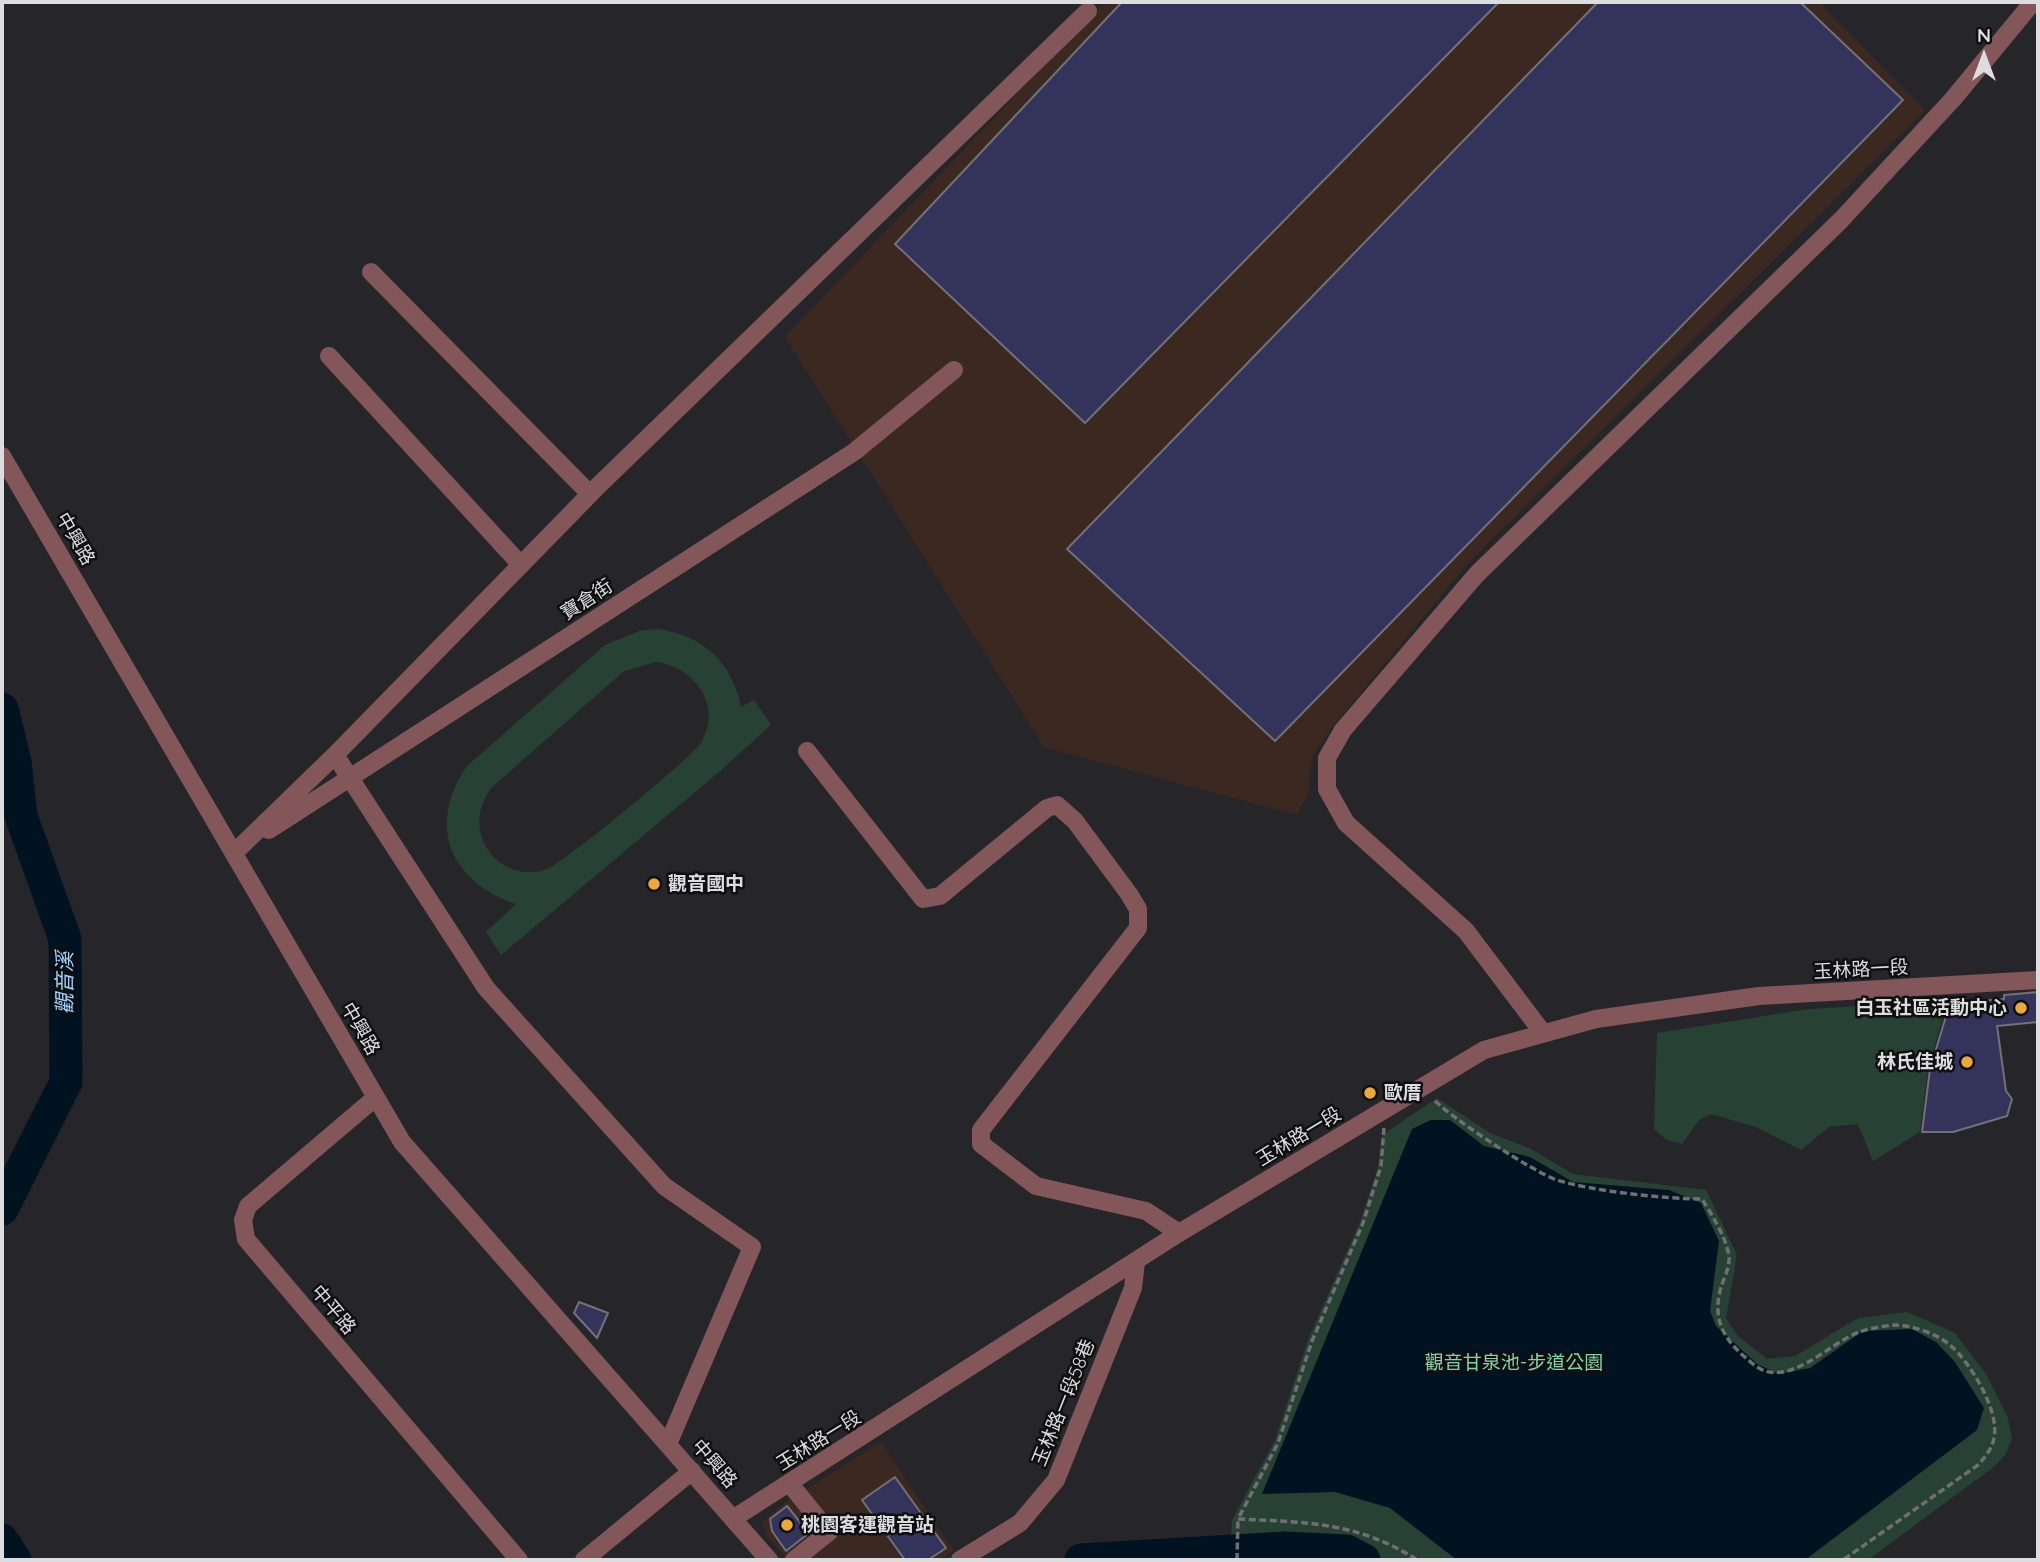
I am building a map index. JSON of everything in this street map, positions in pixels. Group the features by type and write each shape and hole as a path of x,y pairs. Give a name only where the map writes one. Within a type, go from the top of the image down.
{"street":[{"path":"1543,1033 1466,931 1346,823 1327,789 1327,758 1343,730 1477,574 1841,220 1953,99 2033,2"},
{"path":"234,853 335,755 590,494 1087,11"},
{"path":"371,272 590,494"},
{"path":"329,356 521,565"},
{"name":"寶倉街","path":"234,853 854,452 954,370"},
{"name":"中興路","path":"2,456 402,1142 769,1560"},
{"path":"807,751 923,899 940,896 1047,808 1056,805 1075,821 1138,909 1138,928 1122,953 1060,1026 981,1130 981,1144 1036,1186 1146,1211 1179,1233"},
{"path":"335,755 486,988 664,1186 752,1247 668,1444"},
{"name":"玉林路一段","path":"734,1518 1179,1233 1484,1050 1596,1019 1759,996 2038,981"},
{"name":"中平路","path":"375,1098 248,1206 243,1220 246,1239 519,1560"},
{"name":"玉林路一段58巷","path":"960,1560 1020,1523 1056,1480 1133,1288 1136,1262"},
{"path":"584,1560 692,1471"},
{"path":"790,1484 829,1532 794,1560"}],"path":[{"path":"1439,1105 1493,1142 1557,1179 1671,1199 1702,1199 1729,1256 1718,1304 1718,1324 1733,1346 1763,1370 1795,1368 1857,1333 1894,1325 1933,1336 1955,1351 1978,1378 1988,1401 1994,1429 1989,1451 1978,1465 1843,1560"},
{"path":"1237,1560 1238,1519 1278,1443 1312,1341 1363,1223 1381,1166 1385,1136 1380,1114"},
{"path":"1238,1519 1294,1522 1366,1532 1417,1560"}],"shaded area":[{"path":"1105,2 1819,2 1925,110 1467,564 1328,732 1312,757 1308,793 1297,815 1044,747 785,337"},
{"name":"桃園客運觀音站","path":"881,1442 954,1551 937,1560 787,1560 765,1533 763,1521 786,1502"}],"green space":[{"path":"657,629 673,632 701,644 723,664 737,691 741,707 754,700 771,725 501,955 486,932 516,904 493,894 475,881 461,866 451,849 447,830 448,809 455,788 467,766 605,645 639,631","holes":["656,662 670,665 693,680 707,702 707,729 701,743 625,811 556,864 545,870 528,872 511,869 497,860 486,847 479,824 481,809 492,787 624,671"]},
{"path":"1948,1001 1928,1068 1920,1132 1873,1161 1858,1124 1829,1127 1801,1150 1756,1127 1711,1114 1699,1120 1682,1144 1667,1140 1654,1129 1657,1033 1809,1009"},
{"name":"觀音甘泉池-步道公園","path":"1437,1098 1490,1133 1531,1149 1573,1174 1706,1190 1737,1255 1726,1318 1738,1336 1767,1359 1795,1356 1858,1318 1907,1312 1955,1333 1986,1374 2008,1418 2012,1439 2006,1454 1995,1466 1868,1560 1081,1560 1230,1551 1232,1520 1275,1440 1308,1340 1360,1222 1378,1167 1382,1135"}],"water":[{"name":"觀音甘泉池-步道公園","path":"1431,1120 1450,1120 1484,1146 1530,1157 1573,1182 1669,1190 1701,1203 1719,1241 1710,1311 1716,1326 1757,1364 1778,1374 1810,1368 1863,1331 1912,1329 1936,1342 1955,1362 1984,1408 1977,1430 1805,1560 1457,1560 1390,1508 1335,1492 1262,1494 1412,1129"}],"building":[{"path":"1122,2 1499,2 1085,423 895,244"},
{"path":"1598,2 1800,2 1903,100 1275,741 1067,549"},
{"name":"林氏佳城","path":"2038,992 2038,1022 1997,1026 2006,1091 2012,1099 2007,1116 1953,1132 1922,1132 1930,1069 1950,1003 2004,999 2004,995"},
{"path":"579,1302 608,1313 597,1338 574,1313"},
{"path":"895,1477 946,1548 928,1560 905,1560 862,1500"},
{"name":"桃園客運觀音站","path":"787,1506 809,1533 786,1551 772,1531 770,1519"}],"waterway":[{"name":"觀音溪","path":"2,709 15,762 21,816 65,939 66,1082 2,1209"},
{"name":"觀音溪","path":"2,1540 15,1560"},
{"name":"觀音溪","path":"1081,1560 1285,1548 1347,1551 1364,1560"}],"place":[{"name":"觀音國中","path":"654,884"},
{"name":"白玉社區活動中心","path":"2021,1008"},
{"name":"林氏佳城","path":"1967,1062"},
{"name":"歐厝","path":"1370,1093"},
{"name":"桃園客運觀音站","path":"787,1525"}]}
